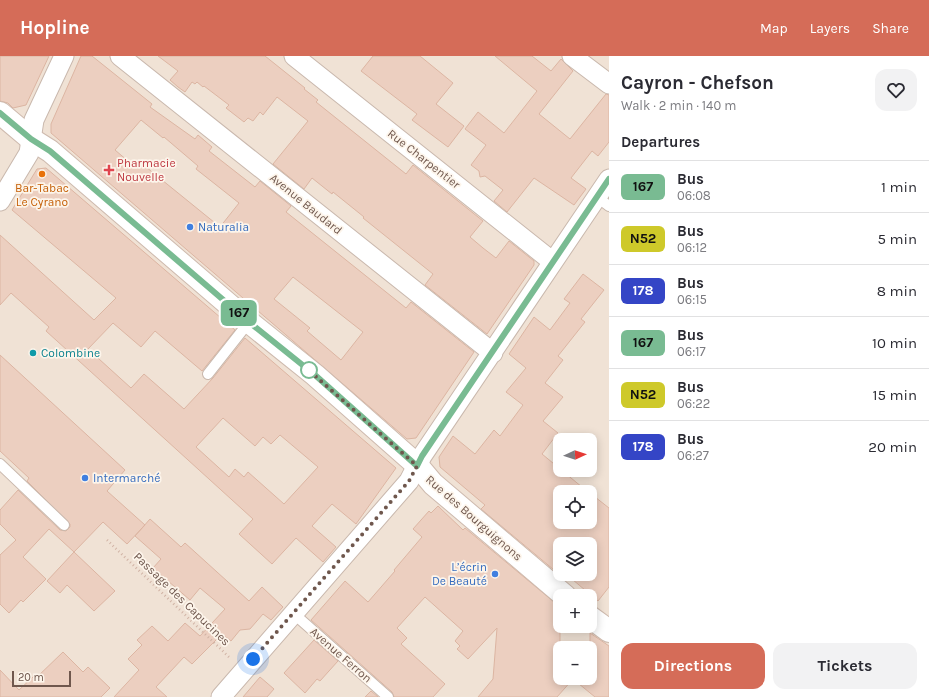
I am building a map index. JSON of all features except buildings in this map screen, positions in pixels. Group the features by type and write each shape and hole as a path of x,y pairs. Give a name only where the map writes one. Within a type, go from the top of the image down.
{"main road":[{"name":"Rue des Bourguignons","path":"0,113 31,139 50,151 249,322 315,375 417,466 433,484 557,589"},
{"path":"597,622 609,631"}],"street":[{"path":"0,201 29,153 34,120 64,56"},
{"name":"Avenue Baudard","path":"120,56 493,353"},
{"name":"Rue Charpentier","path":"294,56 554,262"},
{"path":"572,56 609,84"},
{"path":"220,697 409,481 422,456 554,262 603,201 609,179"}],"lane":[{"path":"208,374 249,322"},
{"path":"0,464 64,525"},
{"name":"Avenue Ferron","path":"293,613 388,697"}],"path":[{"name":"Passage des Capucines","path":"107,540 243,671"}],"shaded area":[{"path":"0,56 609,56 609,697 0,697"}],"bus line":[{"name":"167","path":"0,113 31,139 50,151 249,322 315,375 417,466 422,456 493,353 609,179"}],"place":[{"name":"Pharmacie Nouvelle","path":"109,170"},
{"name":"Bar-Tabac Le Cyrano","path":"42,174"},
{"name":"Naturalia","path":"190,227"},
{"name":"Colombine","path":"33,353"},
{"name":"Intermarché","path":"85,478"},
{"name":"L’écrin De Beauté","path":"495,574"}],"route":[{"path":"253,659 409,481 417,466 304,366 309,370"}]}
